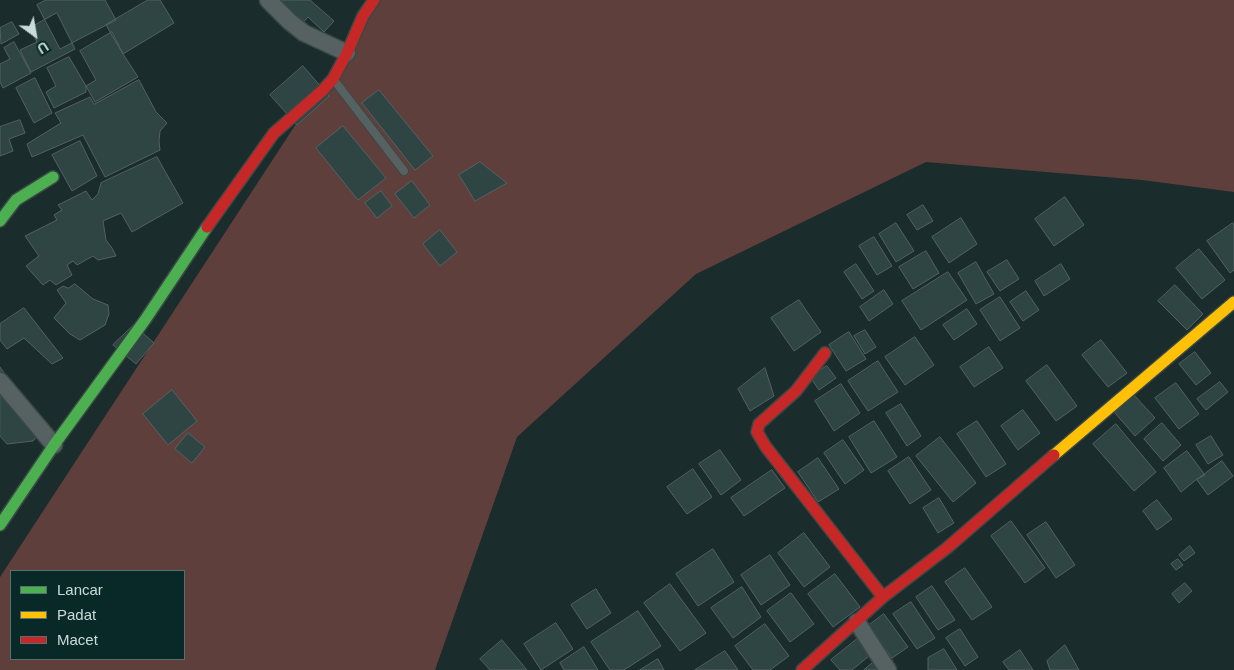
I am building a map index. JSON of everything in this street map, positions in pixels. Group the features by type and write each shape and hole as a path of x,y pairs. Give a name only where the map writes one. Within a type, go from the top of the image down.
{"street":[{"path":"268,0 304,33 347,53"},
{"path":"0,525 54,445 145,320 220,207 274,133 322,91 332,79 347,53 363,16 374,0"},
{"path":"0,221 16,200 53,177"},
{"path":"802,670 883,598 947,548 1110,406 1234,302"},
{"path":"825,353 796,391 759,424 757,432 766,447 883,598"},
{"path":"0,381 54,445"},
{"path":"857,622 888,670"}],"lane":[{"path":"332,79 404,171"}],"shaded area":[{"path":"377,0 1234,0 1234,192 1142,180 926,162 696,274 517,437 435,670 0,670 0,577"}],"building":[{"path":"46,0 105,0 116,20 60,49 37,5"},
{"path":"148,0 160,0 174,23 123,54 106,25"},
{"path":"274,0 310,0 334,21 324,32 308,17 302,24"},
{"path":"57,13 75,49 31,72 20,50 37,42 30,28"},
{"path":"12,22 19,34 1,44 0,28"},
{"path":"112,32 138,77 95,102 86,86 96,80 80,51"},
{"path":"14,42 31,73 3,88 0,82 0,64 10,59 4,48"},
{"path":"69,57 86,86 86,92 54,108 46,92 56,86 47,68"},
{"path":"303,66 329,96 297,125 270,95"},
{"path":"35,78 52,113 34,123 16,88"},
{"path":"139,80 156,112 167,123 160,131 160,150 105,177 83,135 32,157 27,144 61,123 55,113 90,97 94,104"},
{"path":"379,90 433,156 415,170 362,103"},
{"path":"20,120 25,133 9,139 13,151 0,156 0,127"},
{"path":"343,126 386,178 358,200 316,148"},
{"path":"80,141 97,176 72,191 52,155"},
{"path":"157,157 183,203 132,232 121,213 103,221 106,240 116,256 98,260 93,256 77,265 73,261 67,265 72,275 56,285 50,280 43,285 26,266 39,256 25,236 57,220 54,215 62,210 58,205 86,191 92,200 98,194 101,183"},
{"path":"480,162 507,183 475,201 459,175"},
{"path":"412,181 430,205 414,218 395,194"},
{"path":"381,191 392,206 377,218 365,203"},
{"path":"1065,197 1084,225 1054,246 1035,219"},
{"path":"923,205 933,221 917,230 907,215"},
{"path":"961,218 977,244 949,263 932,237"},
{"path":"896,223 914,251 896,262 879,234"},
{"path":"1233,223 1234,270 1230,273 1207,241"},
{"path":"440,230 457,252 440,266 423,244"},
{"path":"874,237 892,266 877,275 859,246"},
{"path":"1199,249 1225,280 1202,299 1176,268"},
{"path":"926,251 939,273 913,289 899,267"},
{"path":"1007,260 1019,279 1000,291 987,272"},
{"path":"976,262 994,294 976,304 958,273"},
{"path":"856,264 874,291 862,299 844,272"},
{"path":"1061,264 1070,279 1044,296 1035,281"},
{"path":"948,272 967,300 921,330 902,301"},
{"path":"75,284 93,299 108,305 109,314 105,325 80,340 70,334 54,318 66,303 57,290 63,286 68,288"},
{"path":"1175,285 1203,314 1187,330 1158,301"},
{"path":"884,290 893,304 869,321 860,307"},
{"path":"1026,291 1039,310 1023,321 1010,302"},
{"path":"1000,297 1020,328 1000,341 980,310"},
{"path":"799,300 821,332 794,351 771,318"},
{"path":"24,308 63,358 52,364 24,338 7,349 0,340 0,324"},
{"path":"967,309 977,324 954,340 943,325"},
{"path":"134,325 154,343 136,364 113,345"},
{"path":"865,330 876,347 865,354 854,336"},
{"path":"849,332 866,359 846,371 829,345"},
{"path":"915,337 934,365 905,385 885,357"},
{"path":"1101,340 1127,373 1108,387 1082,355"},
{"path":"989,347 1003,368 974,387 960,367"},
{"path":"1195,352 1211,373 1196,385 1179,364"},
{"path":"878,361 898,392 868,411 848,381"},
{"path":"1047,365 1077,406 1056,421 1026,381"},
{"path":"827,366 836,378 819,390 810,377"},
{"path":"0,367 43,430 33,441 7,444 0,436"},
{"path":"765,368 774,396 750,411 738,389"},
{"path":"1220,382 1228,392 1206,410 1197,399"},
{"path":"1176,383 1199,414 1179,429 1155,398"},
{"path":"841,384 860,413 834,431 815,401"},
{"path":"172,390 197,421 168,445 143,414"},
{"path":"1134,395 1155,418 1135,436 1115,413"},
{"path":"901,404 921,436 907,446 886,413"},
{"path":"1023,410 1040,433 1018,450 1001,426"},
{"path":"874,421 897,457 871,473 849,437"},
{"path":"977,421 1006,464 986,477 957,434"},
{"path":"1162,423 1181,445 1163,461 1144,439"},
{"path":"1116,424 1156,472 1134,491 1093,444"},
{"path":"188,433 205,447 192,463 175,449"},
{"path":"1211,436 1223,455 1208,464 1196,445"},
{"path":"940,437 976,483 953,502 916,456"},
{"path":"843,440 864,470 845,484 824,453"},
{"path":"720,450 741,480 721,495 699,464"},
{"path":"1187,451 1205,475 1181,492 1164,468"},
{"path":"909,457 931,490 910,504 888,471"},
{"path":"818,458 839,489 818,502 798,472"},
{"path":"1222,461 1233,476 1208,495 1197,480"},
{"path":"693,469 712,497 687,514 667,487"},
{"path":"772,470 785,488 744,516 731,498"},
{"path":"939,498 954,523 938,533 923,508"},
{"path":"1157,500 1172,519 1157,530 1143,511"},
{"path":"1011,521 1045,568 1025,583 991,536"},
{"path":"1046,522 1075,565 1056,578 1027,535"},
{"path":"804,533 830,567 804,587 778,553"},
{"path":"1190,546 1195,553 1184,561 1179,555"},
{"path":"713,549 734,582 698,606 676,574"},
{"path":"770,555 790,585 761,605 741,575"},
{"path":"1178,559 1183,565 1176,570 1171,564"},
{"path":"965,568 992,607 972,620 945,582"},
{"path":"835,574 860,607 833,627 808,594"},
{"path":"1185,583 1192,591 1179,603 1172,594"},
{"path":"670,584 706,633 680,651 644,603"},
{"path":"932,586 955,620 938,630 916,597"},
{"path":"742,587 761,617 733,638 711,608"},
{"path":"596,589 611,613 587,629 571,605"},
{"path":"791,593 814,624 790,642 767,611"},
{"path":"911,602 935,638 917,649 893,614"},
{"path":"638,611 661,646 624,670 610,670 591,642"},
{"path":"884,614 908,647 892,658 868,626"},
{"path":"556,623 573,649 541,670 524,644"},
{"path":"765,624 789,656 770,670 753,670 735,646"},
{"path":"960,629 978,657 965,666 946,638"},
{"path":"861,636 874,652 852,670 840,670 831,660"},
{"path":"502,640 527,670 490,670 480,659"},
{"path":"1065,645 1079,670 1050,670 1047,661"},
{"path":"584,647 598,670 564,670 560,663"},
{"path":"944,649 957,670 928,670 928,658"},
{"path":"1020,650 1033,670 1009,670 1003,662"},
{"path":"725,651 738,670 695,670"},
{"path":"658,659 664,670 640,670"},
{"path":"875,661 882,670 864,670"}],"traffic: fast":[{"path":"0,221 16,200 53,177"},
{"path":"0,525 54,445 145,320 207,227"}],"traffic: slow":[{"path":"1054,455 1234,302"}],"traffic: jam":[{"path":"207,227 274,133 333,79 363,16 374,0"},
{"path":"825,353 796,391 759,424 757,432 766,447 883,597"},
{"path":"802,670 883,597 947,548 1054,455"}]}
